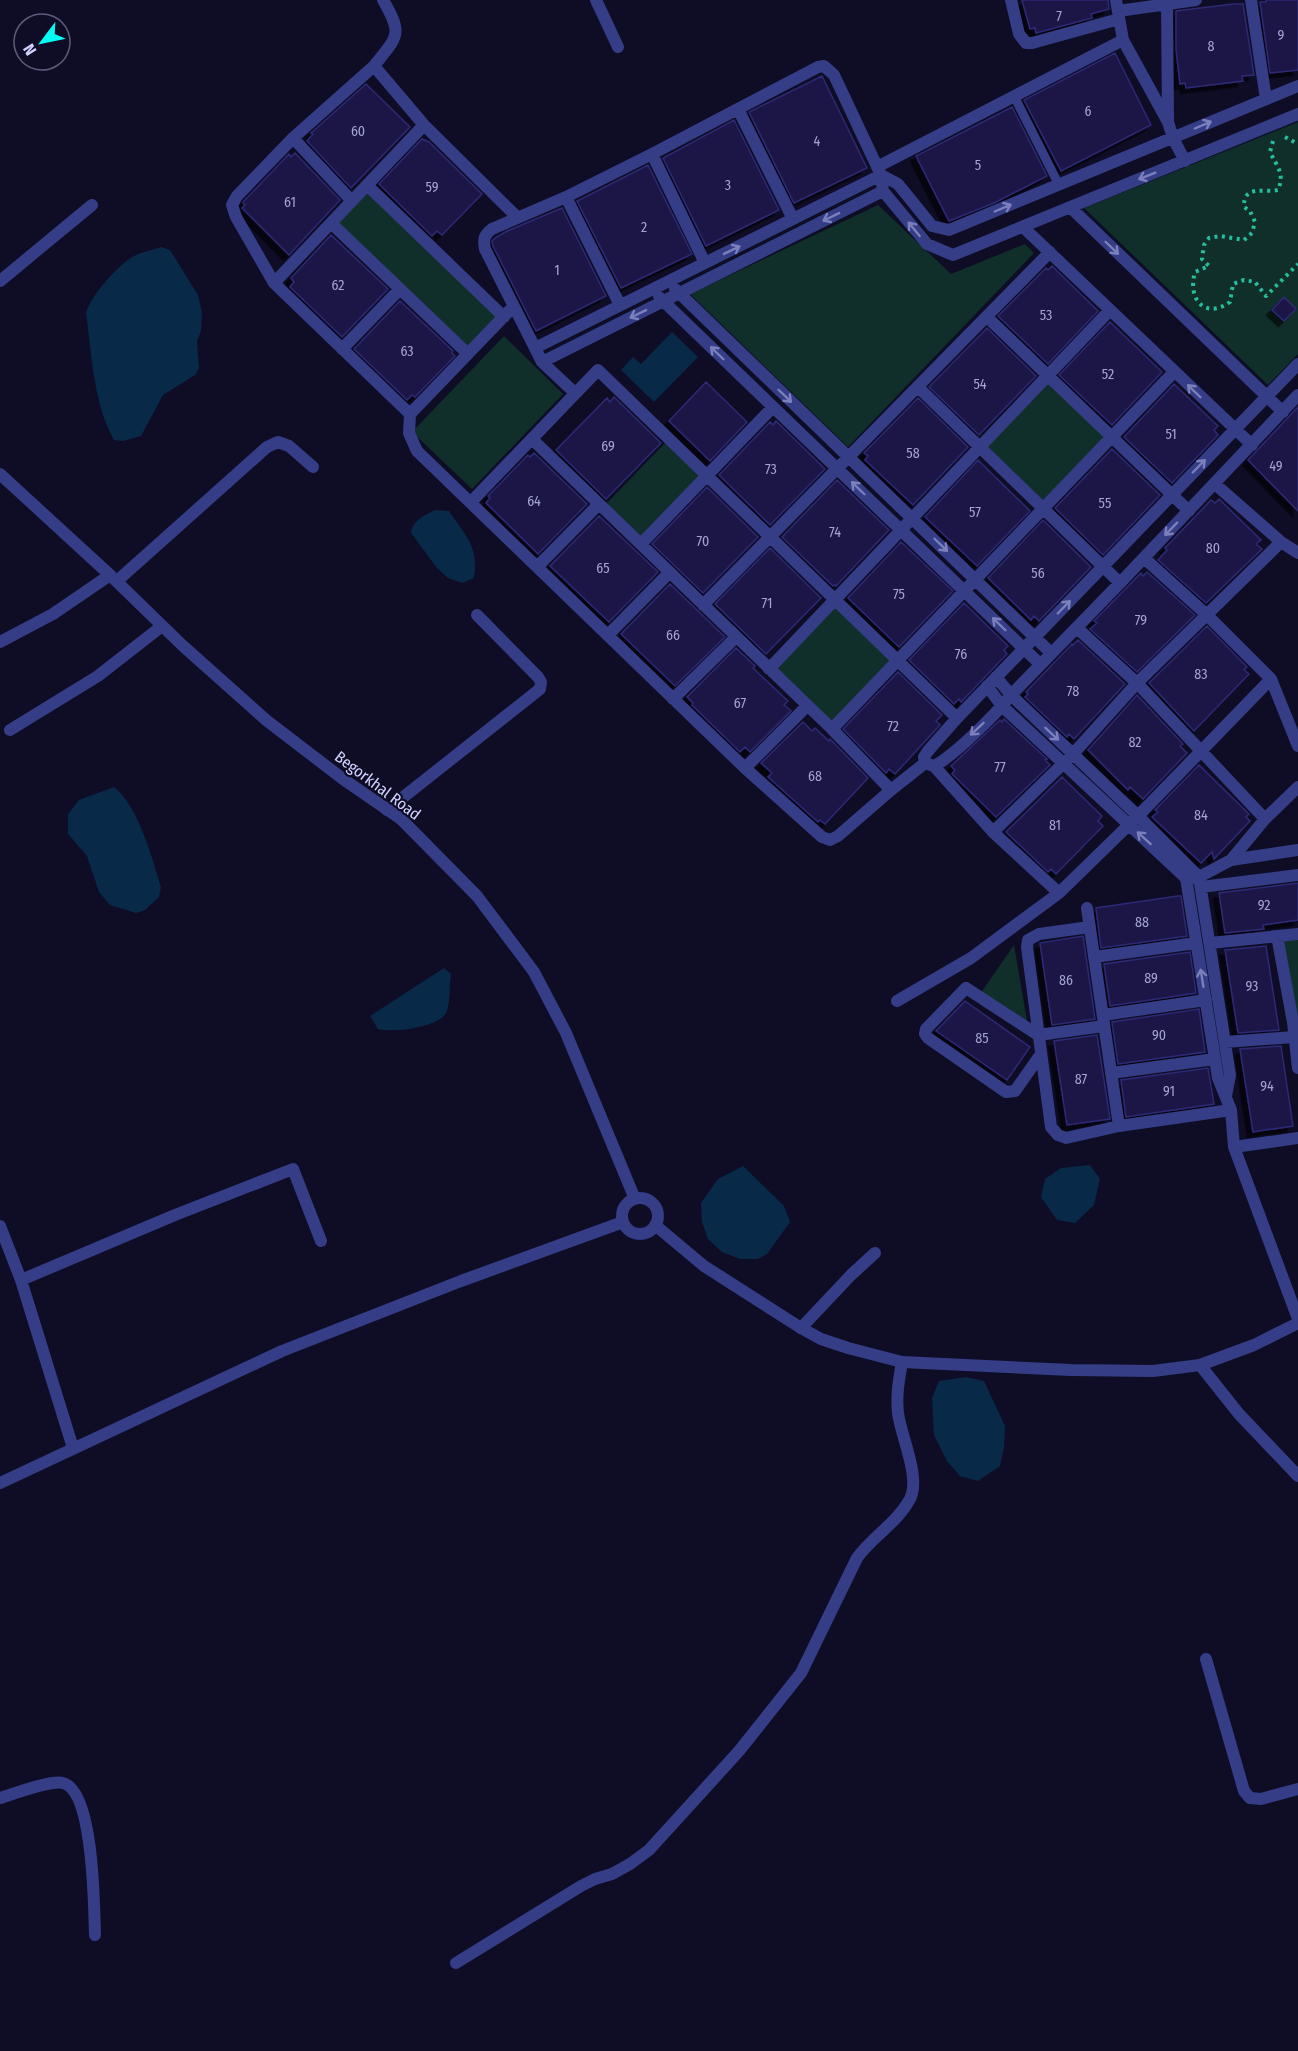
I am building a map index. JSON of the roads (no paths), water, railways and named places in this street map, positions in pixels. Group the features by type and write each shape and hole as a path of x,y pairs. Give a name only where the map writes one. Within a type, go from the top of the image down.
{"street":[{"path":"383,0 396,27 395,38 374,66 293,138 237,196 232,205 236,217 274,283 410,414"},
{"path":"596,0 618,47"},
{"path":"1011,0 1019,34 1026,43 1032,44 1117,10 1196,0"},
{"path":"1251,0 1266,99"},
{"path":"1167,4 1168,122"},
{"path":"1117,10 1123,40 1168,122 1173,138 1185,161"},
{"path":"535,348 793,219 1014,96 1123,40"},
{"path":"374,66 424,125 517,217"},
{"path":"575,393 542,362 485,249 483,240 486,234 492,229 566,197 652,154 818,67 824,66 834,75 879,171 883,191 927,244 953,255 1298,114"},
{"path":"879,171 898,184 932,226 949,230 1298,86"},
{"path":"738,109 793,219"},
{"path":"274,283 424,125"},
{"path":"293,138 352,201"},
{"path":"652,154 705,263"},
{"path":"367,185 504,316"},
{"path":"542,362 883,191"},
{"path":"566,197 620,305"},
{"path":"0,281 92,205"},
{"path":"1070,207 1283,412"},
{"path":"331,223 468,354"},
{"path":"1023,227 1252,445"},
{"path":"704,605 1050,252"},
{"path":"668,282 1051,653"},
{"path":"342,350 400,289"},
{"path":"652,290 1040,664"},
{"path":"514,306 410,414 409,433 417,451 745,768 822,837 830,840 838,836 891,790 930,764 948,757 1002,706 1283,412 1296,402"},
{"path":"769,669 1110,310"},
{"path":"987,316 1189,511"},
{"path":"1059,893 993,832 924,757 957,718 1035,636 1298,364"},
{"path":"471,502 598,370 957,718"},
{"path":"831,729 1174,372"},
{"path":"918,387 1120,583"},
{"path":"641,544 773,406"},
{"path":"532,439 891,790"},
{"path":"0,642 54,614 114,578 267,447 278,442 289,446 313,467"},
{"name":"Begorkhal Road","path":"0,474 266,720 343,779 401,819 477,896 534,972 566,1033 634,1199"},
{"path":"1215,484 1281,542 1298,553"},
{"path":"537,567 599,504"},
{"path":"993,832 1073,754 1137,683 1281,542"},
{"path":"1144,558 1207,615 1270,678 1298,746"},
{"path":"608,635 670,572"},
{"path":"387,810 540,689 541,682 538,676 477,615"},
{"path":"10,730 98,676 162,626"},
{"path":"1077,628 1137,683 1265,819"},
{"path":"673,699 736,637"},
{"path":"996,677 1011,695 1073,754 1133,820 1195,881 1210,944 1230,1075 1226,1096"},
{"path":"897,1001 971,958 1059,893 1201,751 1270,678"},
{"path":"987,687 1002,706 1063,764 1133,820"},
{"path":"745,768 807,706"},
{"path":"1195,881 1231,860 1265,819 1298,787"},
{"path":"1231,860 1298,850"},
{"path":"1195,881 1298,875"},
{"path":"655,1225 704,1266 801,1328 821,1339 902,1362 1071,1370 1153,1371 1200,1365 1254,1345 1298,1321 1234,1147 1232,1110 1218,1078 1196,942 1195,881"},
{"path":"1087,908 1119,1126"},
{"path":"1090,927 1040,934 1028,940 1038,1035 1051,1127 1054,1132 1066,1138 1119,1126 1232,1110"},
{"path":"1210,944 1298,934"},
{"path":"1277,936 1295,1021 1294,1037 1298,1068"},
{"path":"1094,957 1196,942"},
{"path":"1041,1054 1015,1091 1006,1092 925,1034 926,1029 966,988 1038,1035 1206,1000"},
{"path":"1225,1042 1294,1037"},
{"path":"1111,1073 1215,1059"},
{"path":"1234,1147 1298,1138"},
{"path":"21,1280 293,1169 321,1241"},
{"path":"634,1199 646,1199 655,1207 657,1218 655,1225 647,1232 636,1234 630,1232 623,1222 622,1211 634,1199"},
{"path":"0,1483 282,1351 461,1281 623,1222"},
{"path":"0,1226 21,1280 74,1448"},
{"path":"801,1328 875,1253"},
{"path":"456,1963 581,1886 612,1874 648,1850 739,1751 801,1673 857,1558 866,1545 901,1512 911,1498 914,1484 898,1413 897,1390 902,1362"},
{"path":"1200,1365 1239,1414 1298,1476"},
{"path":"1206,1659 1244,1791 1250,1798 1261,1799 1298,1789"},
{"path":"0,1798 54,1783 63,1783 73,1790 79,1799 89,1838 95,1935"}],"lane":[{"path":"1014,96 1059,184"}],"water":[{"path":"161,247 170,250 198,295 202,313 201,331 197,341 199,368 195,375 163,395 141,436 123,441 114,440 97,394 86,313 99,289 120,266 140,253"},
{"path":"672,332 698,357 654,402 621,370 633,357 641,364"},
{"path":"435,510 449,511 466,535 475,558 474,578 462,583 448,578 437,568 411,533 423,516"},
{"path":"114,787 123,795 137,819 149,847 161,887 159,897 145,910 136,913 110,905 99,892 87,856 68,834 68,814 79,800"},
{"path":"444,968 451,974 448,1009 441,1018 414,1028 378,1029 370,1016"},
{"path":"1090,1165 1100,1179 1094,1205 1075,1223 1057,1220 1041,1197 1045,1179 1061,1168"},
{"path":"743,1166 784,1206 790,1222 767,1254 758,1259 740,1259 722,1252 708,1239 702,1222 701,1203 718,1179"},
{"path":"966,1377 984,1381 1005,1426 1000,1466 978,1481 960,1476 947,1461 934,1435 932,1398 939,1381"}]}
